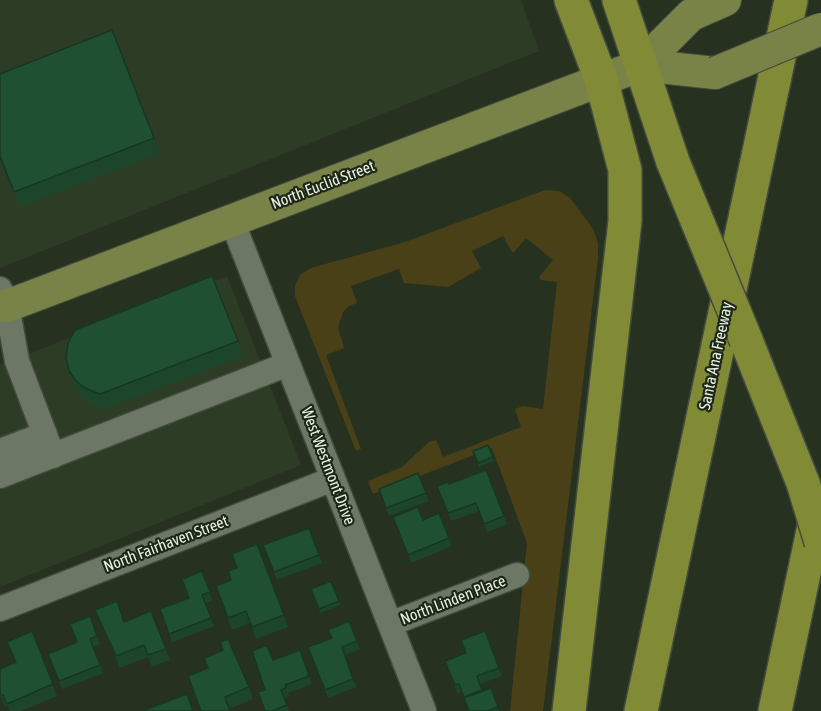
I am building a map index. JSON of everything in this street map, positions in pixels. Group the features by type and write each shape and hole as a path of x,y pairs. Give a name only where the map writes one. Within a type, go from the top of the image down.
{"highway":[{"path":"569,711 626,221 625,170 601,80 572,0"},
{"path":"619,0 673,162 803,483 821,543"},
{"name":"Santa Ana Freeway","path":"642,711 791,0"},
{"path":"775,711 821,493"}],"main road":[{"name":"North Euclid Street","path":"2,304 232,221 640,65 691,15 725,0"},
{"name":"North Euclid Street","path":"640,65 715,73 821,29"}],"street":[{"name":"West Westmont Drive","path":"232,221 422,710"},
{"path":"2,304 17,361 49,445"},
{"path":"0,451 49,445 288,364"},
{"path":"0,476 49,445"},
{"name":"North Fairhaven Street","path":"0,609 333,479"},
{"name":"North Linden Place","path":"390,624 517,575"}],"shaded area":[{"path":"0,0 521,0 539,51 0,268"},
{"path":"545,190 559,191 570,198 593,229 598,243 598,258 543,711 510,711 527,543 492,448 373,494 368,481 402,467 429,442 436,440 443,457 521,427 515,409 523,406 543,409 557,282 541,280 539,277 553,260 526,238 512,252 503,236 472,251 481,268 448,287 404,283 399,269 351,286 357,303 349,306 343,312 338,327 344,348 326,355 361,449 356,451 295,296 295,286 300,275 311,268 405,242"},
{"path":"227,276 301,465 0,587 0,365"}],"building":[{"path":"112,30 154,138 14,192 0,156 0,74"},
{"path":"212,276 238,341 100,394 85,388 76,381 69,371 66,358 68,343 75,330"},
{"path":"488,445 493,457 478,463 473,451"},
{"path":"486,470 504,516 484,524 476,503 448,513 437,486 447,482 449,484"},
{"path":"418,473 426,493 386,508 379,489"},
{"path":"418,507 423,520 439,513 449,538 408,555 393,517"},
{"path":"309,528 319,555 274,572 263,545"},
{"path":"257,544 284,615 252,627 246,611 228,618 216,586 231,580 228,571 237,568 232,554"},
{"path":"202,571 210,592 202,595 211,618 169,634 160,609 189,598 182,579"},
{"path":"331,581 339,601 319,609 311,589"},
{"path":"117,601 124,622 151,611 166,649 148,655 144,645 116,656 95,610"},
{"path":"90,616 97,636 90,639 100,665 59,681 48,654 77,642 70,624"},
{"path":"349,621 357,641 342,647 353,679 325,690 308,647 332,638 328,630"},
{"path":"32,631 53,684 7,704 0,693 0,669 16,662 7,642"},
{"path":"485,631 499,668 477,676 482,690 464,697 459,684 455,685 445,661 466,653 461,640"},
{"path":"228,639 249,687 225,697 230,711 201,711 188,676 208,668 204,658 223,650 220,642"},
{"path":"267,645 273,660 300,650 309,676 285,685 286,688 281,690 287,705 272,711 265,711 258,692 265,690 252,651"},
{"path":"491,688 498,707 487,711 469,711 464,698"},
{"path":"187,694 193,711 144,710"}]}
